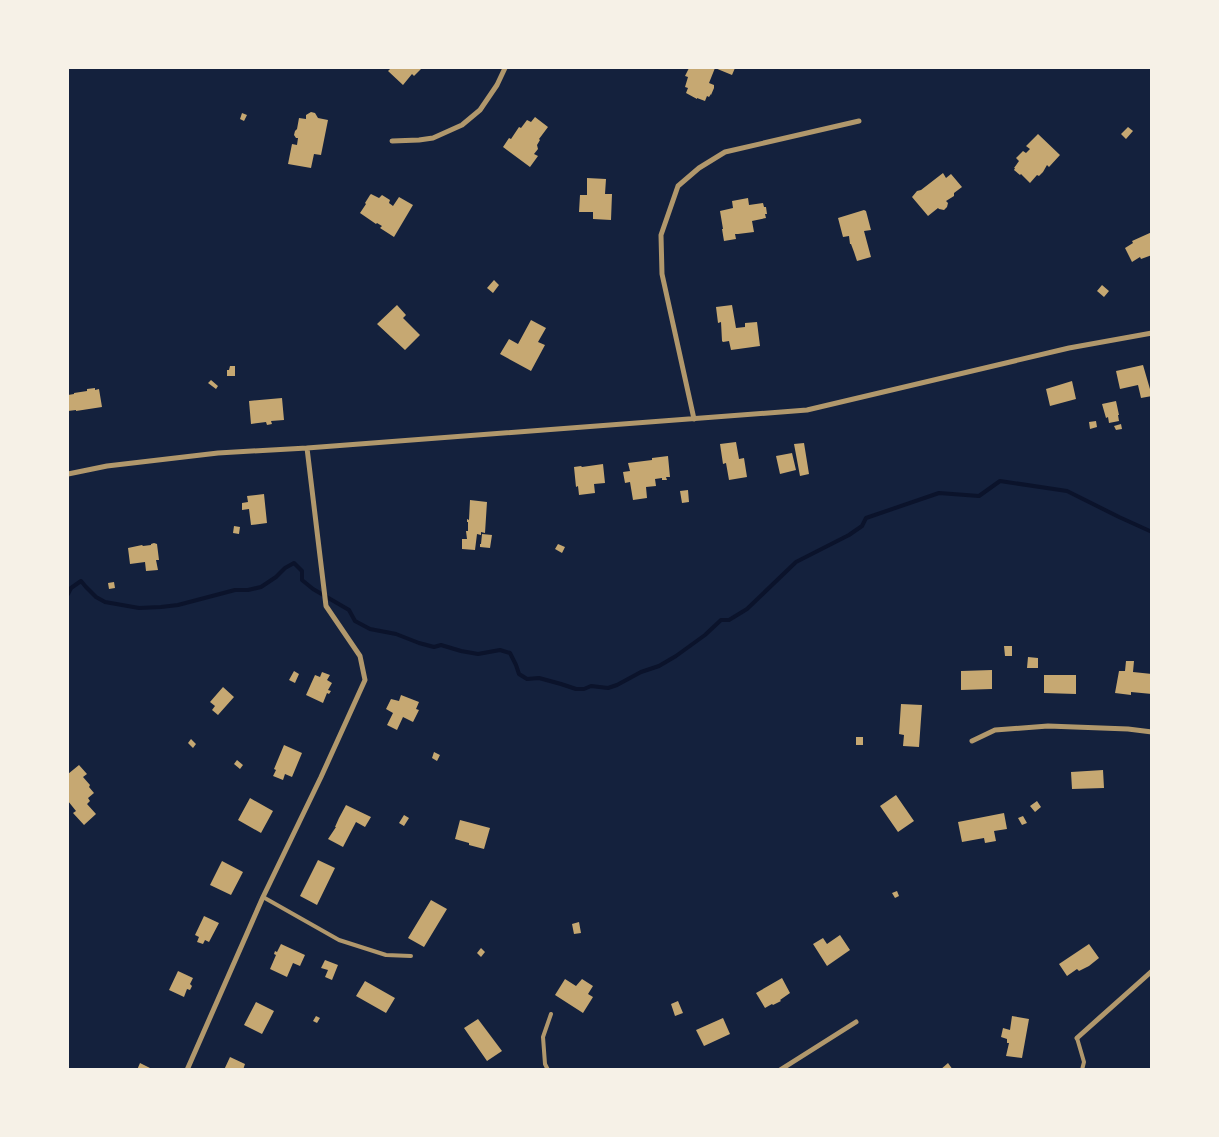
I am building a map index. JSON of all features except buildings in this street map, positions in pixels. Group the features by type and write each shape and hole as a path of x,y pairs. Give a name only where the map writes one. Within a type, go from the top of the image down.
{"street":[{"path":"392,141 433,138 462,125 480,110 497,86 505,68"},
{"path":"694,419 662,274 661,235 678,186 699,168 725,152 859,121"},
{"path":"68,474 106,466 218,453 307,448 806,410 1068,348 1152,334"},
{"path":"187,1070 263,897 365,680 360,656 326,606 307,448"},
{"path":"972,741 995,730 1048,726 1128,729 1152,732"},
{"path":"1077,1038 1152,971"},
{"path":"780,1070 856,1022"}],"lane":[{"path":"263,897 339,940 386,955 411,956"},
{"path":"548,1070 545,1064 543,1037 551,1014"},
{"path":"1077,1038 1084,1062 1082,1070"}],"waterway":[{"path":"68,594 71,588 81,581 96,597 105,602 139,608 178,605 235,590 261,587 294,563 302,571 302,580 313,589 349,610 355,621 370,629 396,634 434,647 441,645 478,654 500,650 510,653 519,674 527,679 539,678 576,689 584,689 591,686 608,688 641,672 659,666 676,656 705,635 721,620 729,620 747,609 796,562 849,535 862,526 866,518 939,493 979,496 1000,481 1067,491 1152,532"}]}
